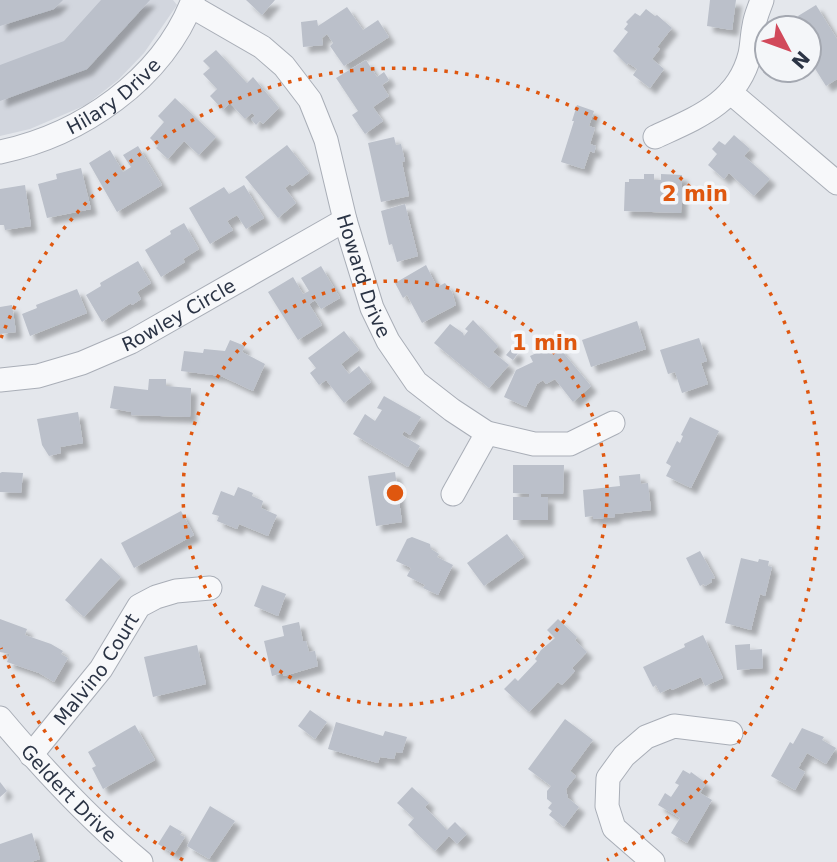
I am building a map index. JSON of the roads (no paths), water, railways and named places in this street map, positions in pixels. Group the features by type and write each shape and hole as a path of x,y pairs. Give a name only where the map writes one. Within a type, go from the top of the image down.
{"street":[{"path":"655,137 713,108 730,92 750,55 754,23 762,0"},
{"name":"Hilary Drive","path":"0,152 30,146 77,125 121,95 146,73 164,51 192,3"},
{"name":"Howard Drive","path":"192,3 262,47 284,66 310,100 326,140 345,220 372,308 388,341 416,382 488,433 534,444 570,444 613,423"},
{"path":"730,92 837,183"},
{"name":"Rowley Circle","path":"0,380 38,376 82,363 131,342 345,220"},
{"path":"453,494 488,433"},
{"name":"Malvino Court","path":"31,755 101,668 139,606 176,591 210,589"},
{"name":"Geldert Drive","path":"0,718 31,755 102,827 141,862"},
{"path":"653,862 614,828 607,806 608,778 624,756 646,737 674,726 731,733"}]}
